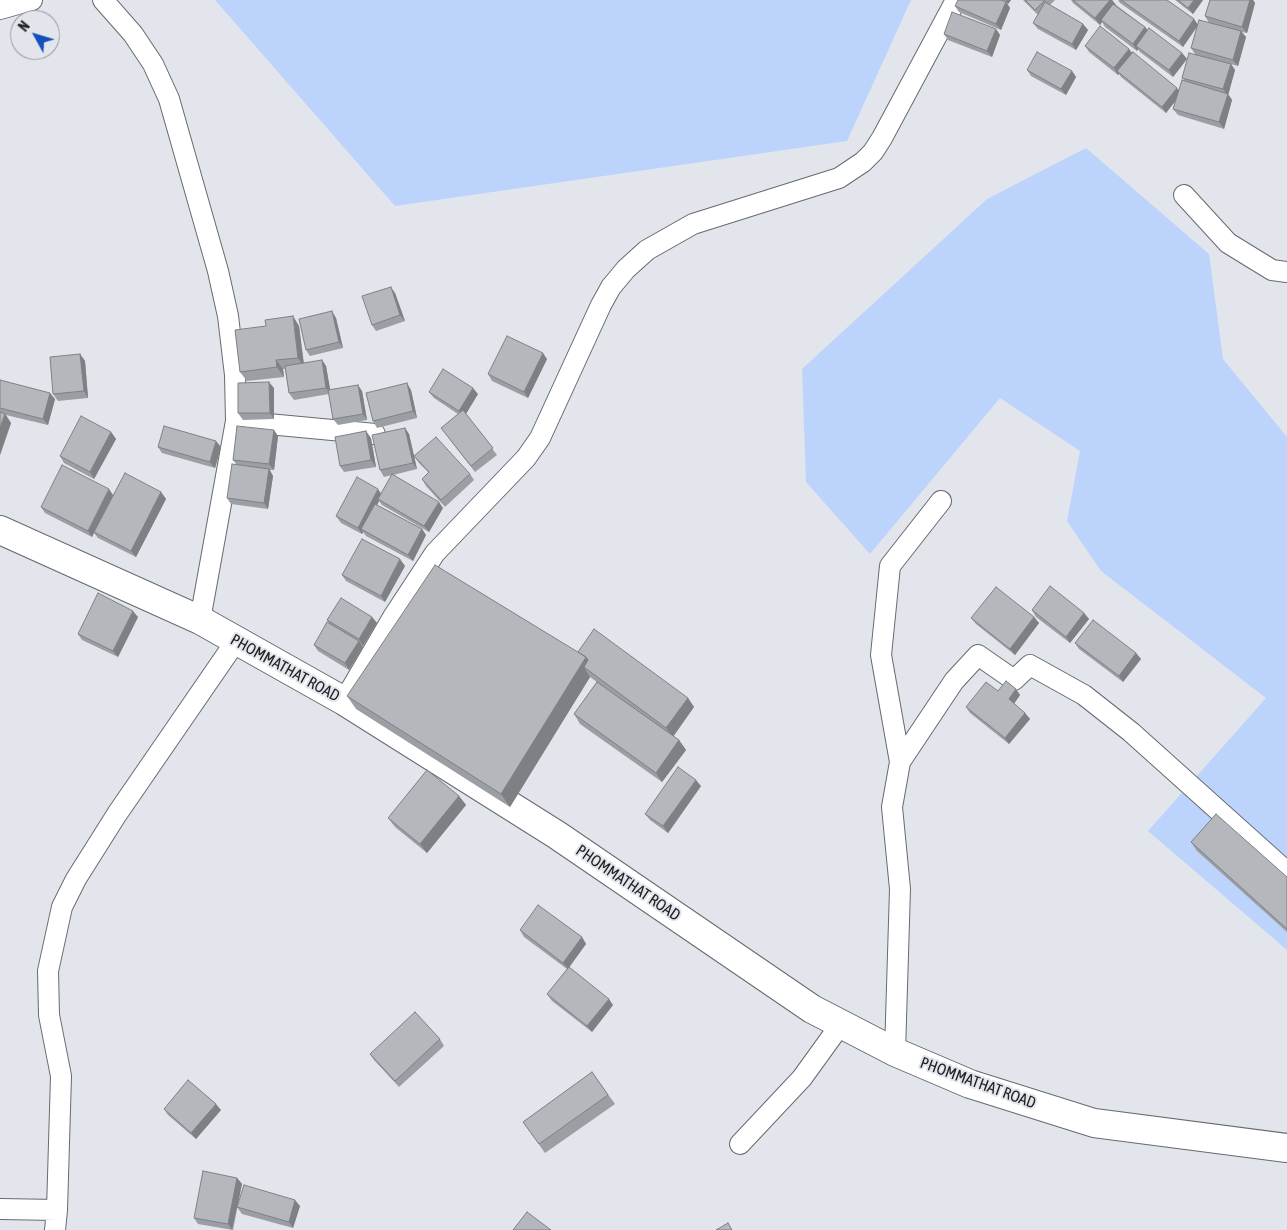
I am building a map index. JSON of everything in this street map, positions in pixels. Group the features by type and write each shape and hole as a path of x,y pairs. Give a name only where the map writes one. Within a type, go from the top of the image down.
{"street":[{"path":"0,9 32,0"},
{"path":"104,0 133,34 154,64 169,99 218,271 228,316 235,375 236,421 200,620"},
{"path":"344,701 393,617 435,554 526,458 540,438 601,305 611,287 626,269 647,250 692,224 839,178 862,162 873,152 882,138 956,0"},
{"path":"1184,195 1228,243 1272,270 1287,272"},
{"path":"236,421 375,434"},
{"path":"895,1052 900,890 892,807 900,762 881,655 890,566 941,501"},
{"name":"PHOMMATHAT ROAD","path":"0,530 200,620 344,701 557,835 812,1009 895,1052 970,1084 1094,1123 1287,1148"},
{"path":"55,1230 60,1076 49,1015 48,971 62,907 76,879 117,814 236,641"},
{"path":"900,762 954,681 978,655 1014,680 1030,665 1084,695 1131,732 1287,872"},
{"path":"740,1144 802,1078 841,1024"},
{"path":"0,1209 56,1210"}],"shaded area":[{"path":"215,0 911,0 847,141 395,206"},
{"path":"1086,148 1209,254 1223,359 1287,437 1287,950 1148,831 1266,698 1101,571 1067,521 1080,451 1000,398 870,554 806,482 802,369 987,199"}],"building":[{"path":"958,0 1001,0 1006,2 996,24 955,6"},
{"path":"1025,0 1045,0 1035,10"},
{"path":"1073,0 1110,0 1095,18"},
{"path":"1121,0 1167,0 1194,19 1179,41"},
{"path":"1178,0 1194,0 1188,8"},
{"path":"1210,0 1250,0 1242,27 1205,16"},
{"path":"1045,2 1083,24 1072,44 1033,23"},
{"path":"1113,4 1145,27 1133,44 1101,20"},
{"path":"952,12 996,29 987,51 944,34"},
{"path":"1199,20 1241,31 1233,60 1191,48"},
{"path":"1100,26 1129,49 1114,68 1085,46"},
{"path":"1149,28 1182,53 1169,70 1136,46"},
{"path":"1037,52 1072,71 1061,89 1027,70"},
{"path":"1133,52 1177,88 1162,107 1117,71"},
{"path":"1189,53 1231,64 1223,89 1182,78"},
{"path":"1182,80 1228,94 1219,122 1173,109"},
{"path":"391,287 400,315 372,325 362,296"},
{"path":"332,311 339,342 306,350 299,319"},
{"path":"293,316 298,358 276,360 277,367 240,372 235,330 266,326 265,320"},
{"path":"507,336 543,353 524,392 488,374"},
{"path":"80,354 84,391 53,394 50,357"},
{"path":"322,360 326,388 289,393 285,366"},
{"path":"443,369 473,388 459,411 429,392"},
{"path":"0,380 50,393 43,419 0,408"},
{"path":"269,382 270,413 238,413 238,383"},
{"path":"407,383 413,411 373,421 366,393"},
{"path":"358,385 363,414 333,419 328,390"},
{"path":"463,410 493,448 471,466 441,428"},
{"path":"0,412 5,414 0,428"},
{"path":"81,416 111,432 90,472 60,456"},
{"path":"164,426 216,441 210,462 158,447"},
{"path":"237,426 274,430 269,464 233,460"},
{"path":"405,428 413,463 380,470 372,435"},
{"path":"366,431 371,460 340,466 335,437"},
{"path":"436,437 470,474 441,500 422,479 429,472 414,456"},
{"path":"232,464 269,469 264,503 227,498"},
{"path":"62,465 109,489 88,531 41,507"},
{"path":"125,473 161,492 131,551 94,532"},
{"path":"392,474 439,502 424,526 378,499"},
{"path":"357,477 378,489 358,528 336,516"},
{"path":"375,504 422,529 408,555 361,529"},
{"path":"362,539 400,559 381,596 342,575"},
{"path":"435,565 586,657 501,794 347,696"},
{"path":"1050,586 1084,613 1066,637 1032,610"},
{"path":"996,587 1034,617 1010,649 971,618"},
{"path":"98,593 133,611 113,651 78,634"},
{"path":"341,598 372,617 359,639 327,620"},
{"path":"1093,620 1136,653 1119,676 1075,643"},
{"path":"327,622 359,641 345,663 314,645"},
{"path":"594,629 688,698 666,728 584,667 588,660 578,652"},
{"path":"1006,681 1016,689 1009,699 1025,713 1005,738 966,707 986,682 998,691"},
{"path":"597,682 679,740 656,773 574,714"},
{"path":"678,767 696,780 663,826 645,814"},
{"path":"427,770 459,796 420,844 388,818"},
{"path":"1216,814 1287,877 1287,929 1191,842"},
{"path":"538,905 582,937 563,963 520,930"},
{"path":"569,967 609,999 587,1026 547,994"},
{"path":"415,1012 440,1039 395,1081 370,1054"},
{"path":"592,1072 608,1095 539,1144 523,1122"},
{"path":"188,1080 216,1104 191,1133 164,1109"},
{"path":"203,1171 237,1178 228,1224 194,1218"},
{"path":"244,1185 295,1200 289,1222 237,1207"},
{"path":"527,1212 551,1230 513,1230"},
{"path":"728,1223 732,1230 716,1230"}]}
